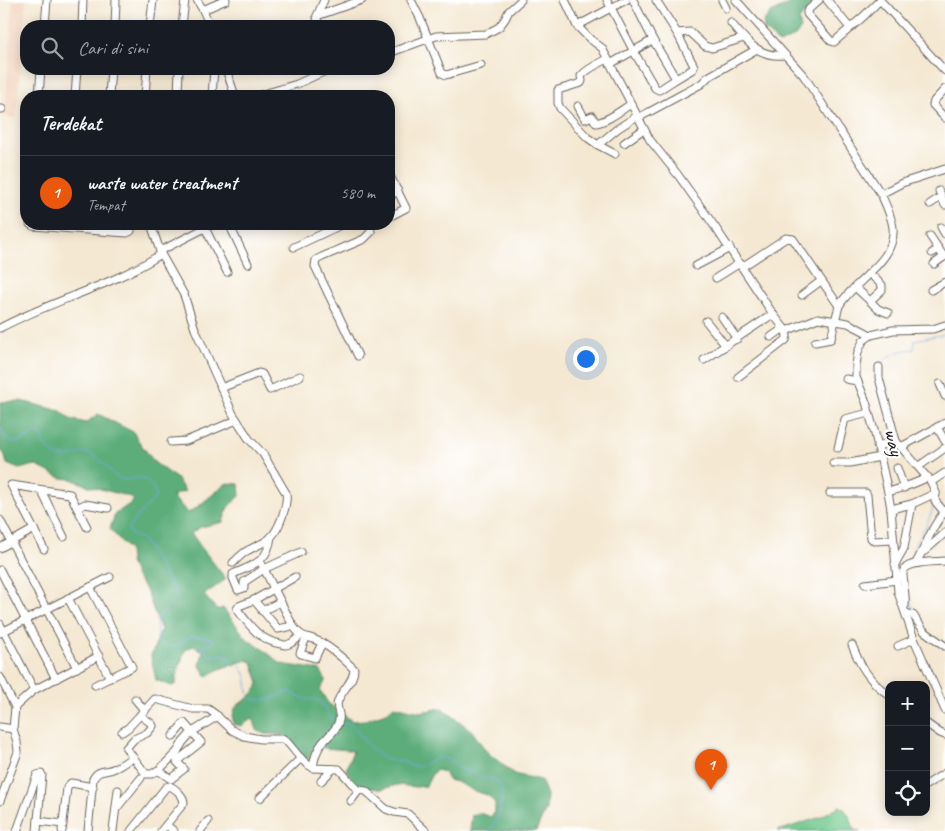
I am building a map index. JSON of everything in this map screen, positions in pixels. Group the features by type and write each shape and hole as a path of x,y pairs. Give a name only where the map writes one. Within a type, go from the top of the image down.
{"street":[{"path":"45,20 47,0"},
{"path":"82,20 83,0"},
{"path":"115,20 116,0"},
{"path":"150,20 152,0"},
{"path":"183,20 185,0"},
{"path":"197,0 207,20"},
{"path":"203,10 226,0"},
{"path":"318,20 324,0"},
{"path":"318,16 362,0"},
{"path":"411,0 444,75 481,65"},
{"path":"395,51 436,36 486,34 499,27 509,11 521,0"},
{"path":"565,0 577,26 602,48 650,140 678,175 730,248 788,336 786,340 738,377"},
{"path":"608,0 633,50 656,89 659,90 694,69 694,66 677,32 658,1"},
{"path":"577,26 626,0"},
{"path":"633,0 676,80"},
{"path":"722,0 726,8"},
{"path":"736,0 804,76 882,194 893,227 891,246 878,265 855,287 839,306 831,339 815,342"},
{"path":"819,0 806,14 831,41 835,41 880,0 945,71"},
{"path":"827,0 850,28"},
{"path":"731,23 756,49 770,55 785,55"},
{"path":"677,32 690,32 705,46 712,48 744,38"},
{"path":"614,154 578,130 560,108 558,90 581,83 581,76 593,67 609,62 653,40"},
{"path":"598,144 616,129 701,84 708,76 756,49"},
{"path":"39,90 41,75"},
{"path":"75,90 77,75"},
{"path":"109,90 111,75"},
{"path":"145,90 147,75"},
{"path":"178,90 180,75"},
{"path":"212,90 214,75"},
{"path":"228,75 233,90"},
{"path":"276,90 297,84 317,75"},
{"path":"945,90 934,101 933,105 945,118"},
{"path":"578,106 585,118 592,116 596,123 598,123 631,104"},
{"path":"624,143 644,129"},
{"path":"882,194 902,183 945,169"},
{"path":"395,185 406,208 395,214"},
{"path":"930,204 940,194 945,205"},
{"path":"114,230 128,233 131,230"},
{"path":"153,230 160,253 184,296 195,329 237,420 249,439 263,454 286,494 286,504 280,522 260,561 234,574 233,578 237,590 243,589 244,582 264,569 301,552"},
{"path":"0,328 143,266 197,230"},
{"path":"206,230 227,272"},
{"path":"232,230 248,264"},
{"path":"294,247 330,230"},
{"path":"358,356 315,266 316,260 364,239 371,230"},
{"path":"930,236 945,256 934,264"},
{"path":"716,278 786,238 790,238 793,239 839,306"},
{"path":"696,266 730,248"},
{"path":"932,253 939,249"},
{"path":"869,273 882,285 882,290 870,301"},
{"path":"802,295 821,281"},
{"path":"931,290 945,282"},
{"path":"855,287 878,309 888,313"},
{"path":"704,360 773,314"},
{"path":"722,318 738,339"},
{"path":"772,337 785,330 818,318 848,323 871,335 893,330 933,329 945,325"},
{"path":"706,321 726,346"},
{"name":"way","path":"871,335 863,341 858,352 856,365 857,381 866,402 888,492 898,592 914,639 945,710"},
{"path":"879,366 879,378 899,444 930,479 936,493 935,501 945,512 938,519 923,553 916,563"},
{"path":"221,388 259,373 262,374 270,390 300,376"},
{"path":"846,379 857,381"},
{"path":"940,384 945,396"},
{"path":"838,448 845,419 869,413"},
{"path":"171,442 186,441 237,420"},
{"path":"877,446 899,444 945,423"},
{"path":"937,427 945,441"},
{"path":"919,466 945,448"},
{"path":"833,463 850,463 880,457"},
{"path":"897,468 904,488"},
{"path":"888,492 945,474"},
{"path":"44,549 11,485 70,494 87,527"},
{"path":"41,490 64,537"},
{"path":"830,493 866,493 871,538 874,541 893,540"},
{"path":"891,509 912,504 936,493"},
{"path":"77,508 85,504 108,508"},
{"path":"895,564 904,548 912,504"},
{"path":"0,520 77,668"},
{"path":"0,548 34,530"},
{"path":"923,553 945,533"},
{"path":"233,563 244,553 271,537"},
{"path":"260,561 293,626 304,636 322,643 354,669 352,679 338,701 337,708 340,719 321,744 314,757 313,768"},
{"path":"945,561 916,563 908,566 904,570 903,575 905,611 913,615 924,630 945,646"},
{"path":"0,570 56,679"},
{"path":"34,690 1,629 26,620 110,577"},
{"path":"295,578 237,608 251,627 269,641 286,645 304,636"},
{"path":"865,584 897,580"},
{"path":"90,587 132,667 95,685"},
{"path":"68,598 110,678"},
{"path":"254,600 278,629 293,626"},
{"path":"262,611 280,602"},
{"path":"304,636 301,654 316,658 322,643"},
{"path":"898,646 914,639"},
{"path":"852,645 863,669 885,692"},
{"path":"15,707 34,690 99,656"},
{"path":"0,677 15,707 13,729 18,752 0,801"},
{"path":"135,699 142,713 153,726 147,732 134,739 126,748 146,774 152,774 158,770 171,779 184,770 177,761 201,742 184,723 173,736"},
{"path":"122,732 128,728 153,700 157,699 193,708 206,708 218,716 232,730 244,736 261,739 284,739 313,768 340,770 359,790 366,791 386,809 408,814 426,831"},
{"path":"162,767 177,752 192,732 218,716"},
{"path":"930,726 945,735"},
{"path":"0,727 13,729"},
{"path":"260,798 301,758"},
{"path":"88,831 96,774 114,769 130,759"},
{"path":"321,781 333,769"},
{"path":"930,783 945,773"},
{"path":"17,831 37,776 41,774 37,831"},
{"path":"116,809 141,778"},
{"path":"38,821 62,828 68,785 71,783 93,787"},
{"path":"130,831 168,785 173,787 185,801 164,828 174,831"},
{"path":"113,831 118,790"},
{"path":"352,801 359,790"},
{"path":"200,831 208,821"}],"shaded area":[{"path":"13,0 26,0 24,20 20,20 20,71 16,118 5,117"}],"green space":[{"path":"793,0 815,0 799,20 801,29 795,36 780,44 764,30 763,21 771,13"},
{"path":"21,401 61,411 70,419 86,423 98,414 133,432 155,463 176,478 185,491 172,496 188,513 227,483 239,484 240,496 228,507 223,522 201,527 191,533 226,579 204,595 217,610 223,608 247,639 281,664 320,670 326,680 320,690 328,703 352,721 365,720 386,713 394,706 421,712 442,708 472,731 486,751 514,774 541,780 547,795 546,809 536,831 470,831 472,815 479,813 491,817 495,810 495,803 487,795 448,780 444,772 436,770 426,786 397,785 382,789 369,788 354,782 346,769 353,751 317,746 307,761 285,735 264,734 257,730 253,718 241,726 233,724 235,708 252,694 259,683 252,662 247,660 221,669 207,677 200,666 203,651 193,646 185,650 177,673 176,684 172,686 156,680 151,656 161,630 146,590 135,575 130,562 129,550 110,529 115,514 134,501 131,497 89,486 71,479 61,478 35,465 19,469 7,464 4,453 0,450 0,402"},
{"path":"840,806 848,814 855,831 778,831 818,818"}],"waterway":[{"path":"880,365 895,353 914,349 915,340 945,334"},
{"path":"0,426 6,439 10,442 26,439 37,432 42,436 43,443 55,456 67,457 87,453 98,458 120,479 140,478 146,480 151,485 156,497 128,529 131,534 144,541 178,596 156,619 157,641 175,647 191,636 212,638 213,643 203,646 203,649 211,656 222,654 228,656 234,666 238,665 242,668 246,675 249,697 265,700 290,691 297,696 319,700 334,722"},
{"path":"911,561 913,549 934,505"},
{"path":"908,592 914,612"},
{"path":"340,724 352,725 367,744 379,756 386,759 393,761 401,760 409,765 420,767 436,758 445,758 459,768 499,783 502,789 502,800 497,819 488,831"}],"place":[{"name":"waste water treatment","path":"711,790"}]}
